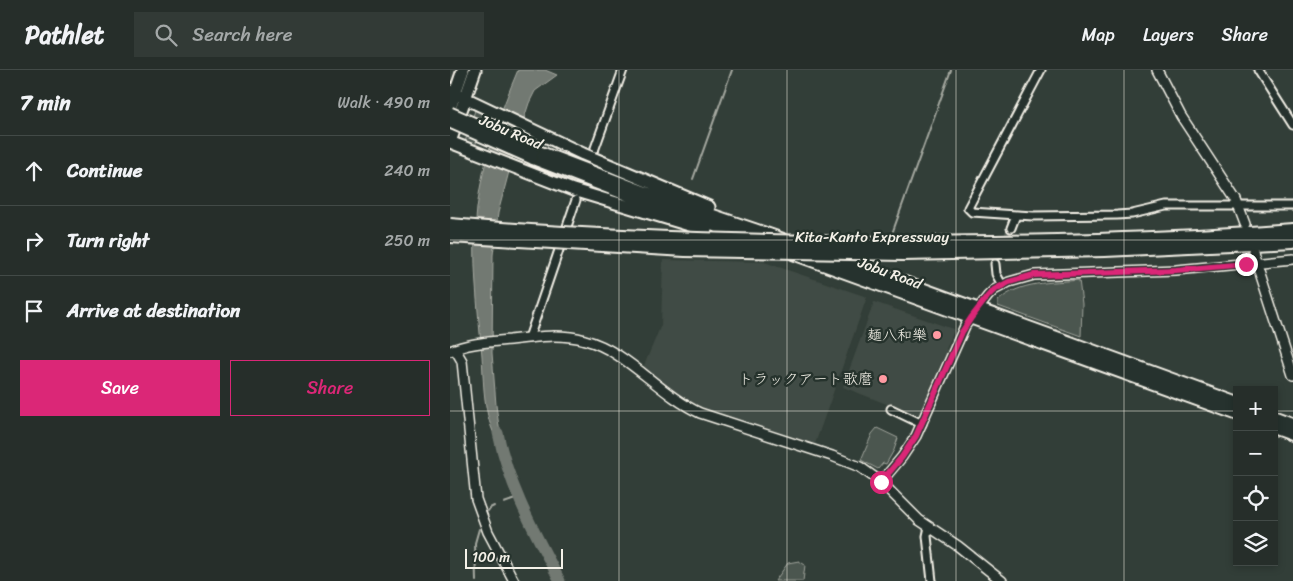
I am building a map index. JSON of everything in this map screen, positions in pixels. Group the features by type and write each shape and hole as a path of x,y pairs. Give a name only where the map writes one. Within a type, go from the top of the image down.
{"highway":[{"path":"450,108 463,70"},
{"path":"475,70 456,94 450,142 573,190 749,244 781,249"},
{"path":"456,94 540,134 689,199 782,233 831,256"},
{"name":"Jobu Road","path":"450,113 533,154 831,256 974,314 1233,412"},
{"name":"Jobu Road","path":"450,122 533,154 631,196 781,249 1233,402"},
{"name":"Kita-Kanto Expressway","path":"450,225 666,238 903,248 997,242 1187,236 1293,230"},
{"name":"Kita-Kanto Expressway","path":"450,236 685,250 903,248 1105,250 1293,240"},
{"path":"1278,418 1293,424"},
{"path":"1278,429 1293,435"}],"street":[{"path":"595,148 623,70"},
{"path":"1041,70 968,208 972,212 1016,215 1126,215 1160,207 1293,206"},
{"path":"1157,70 1181,116 1239,207 1246,224"},
{"path":"1258,70 1293,125"},
{"path":"525,338 576,200"},
{"path":"1011,228 1016,215"},
{"path":"1253,251 1293,376"},
{"path":"881,482 902,457 922,424 962,332 988,296 1002,285 1034,275 1176,270 1293,259"},
{"path":"995,264 996,274 1002,285"},
{"path":"514,581 488,532 476,499 462,361 452,350 471,345 525,338 562,336 593,343 616,354 666,394 686,407 717,420 846,460 860,467 881,482 908,510 929,527 958,546 1002,581"},
{"path":"891,409 922,424"},
{"path":"929,527 927,536 932,581"}],"shaded area":[{"path":"518,70 545,70 557,75 535,91 529,103 498,213 493,255 492,353 502,448 491,427 484,392 476,282 475,226 483,173 498,121"},
{"path":"476,107 487,112 474,149 464,145"},
{"path":"663,260 764,262 867,297 815,444 697,406 674,394 643,368 661,325"},
{"path":"1079,280 1082,304 1081,336 998,306 998,301 1007,294 1026,286"},
{"path":"874,302 953,329 954,331 920,417 843,387"},
{"path":"877,428 898,438 886,464 883,463 878,469 861,460 872,434"},
{"path":"799,561 805,565 803,581 775,581 788,563"}],"waterway":[{"path":"693,179 732,70"},
{"path":"893,231 951,70"},
{"path":"498,433 516,491 560,581"},
{"path":"504,503 518,498"},
{"path":"488,511 494,506"},
{"path":"476,581 475,543 479,529"}],"tunnel":[{"path":"578,195 592,156"},
{"path":"995,264 1011,228"}],"place":[{"name":"麺八和樂","path":"937,335"},
{"name":"トラックアート歌麿","path":"883,379"}],"route":[{"path":"881,482 902,457 916,436 965,326 988,296 1002,285 1034,275 1122,273 1246,264"}]}
